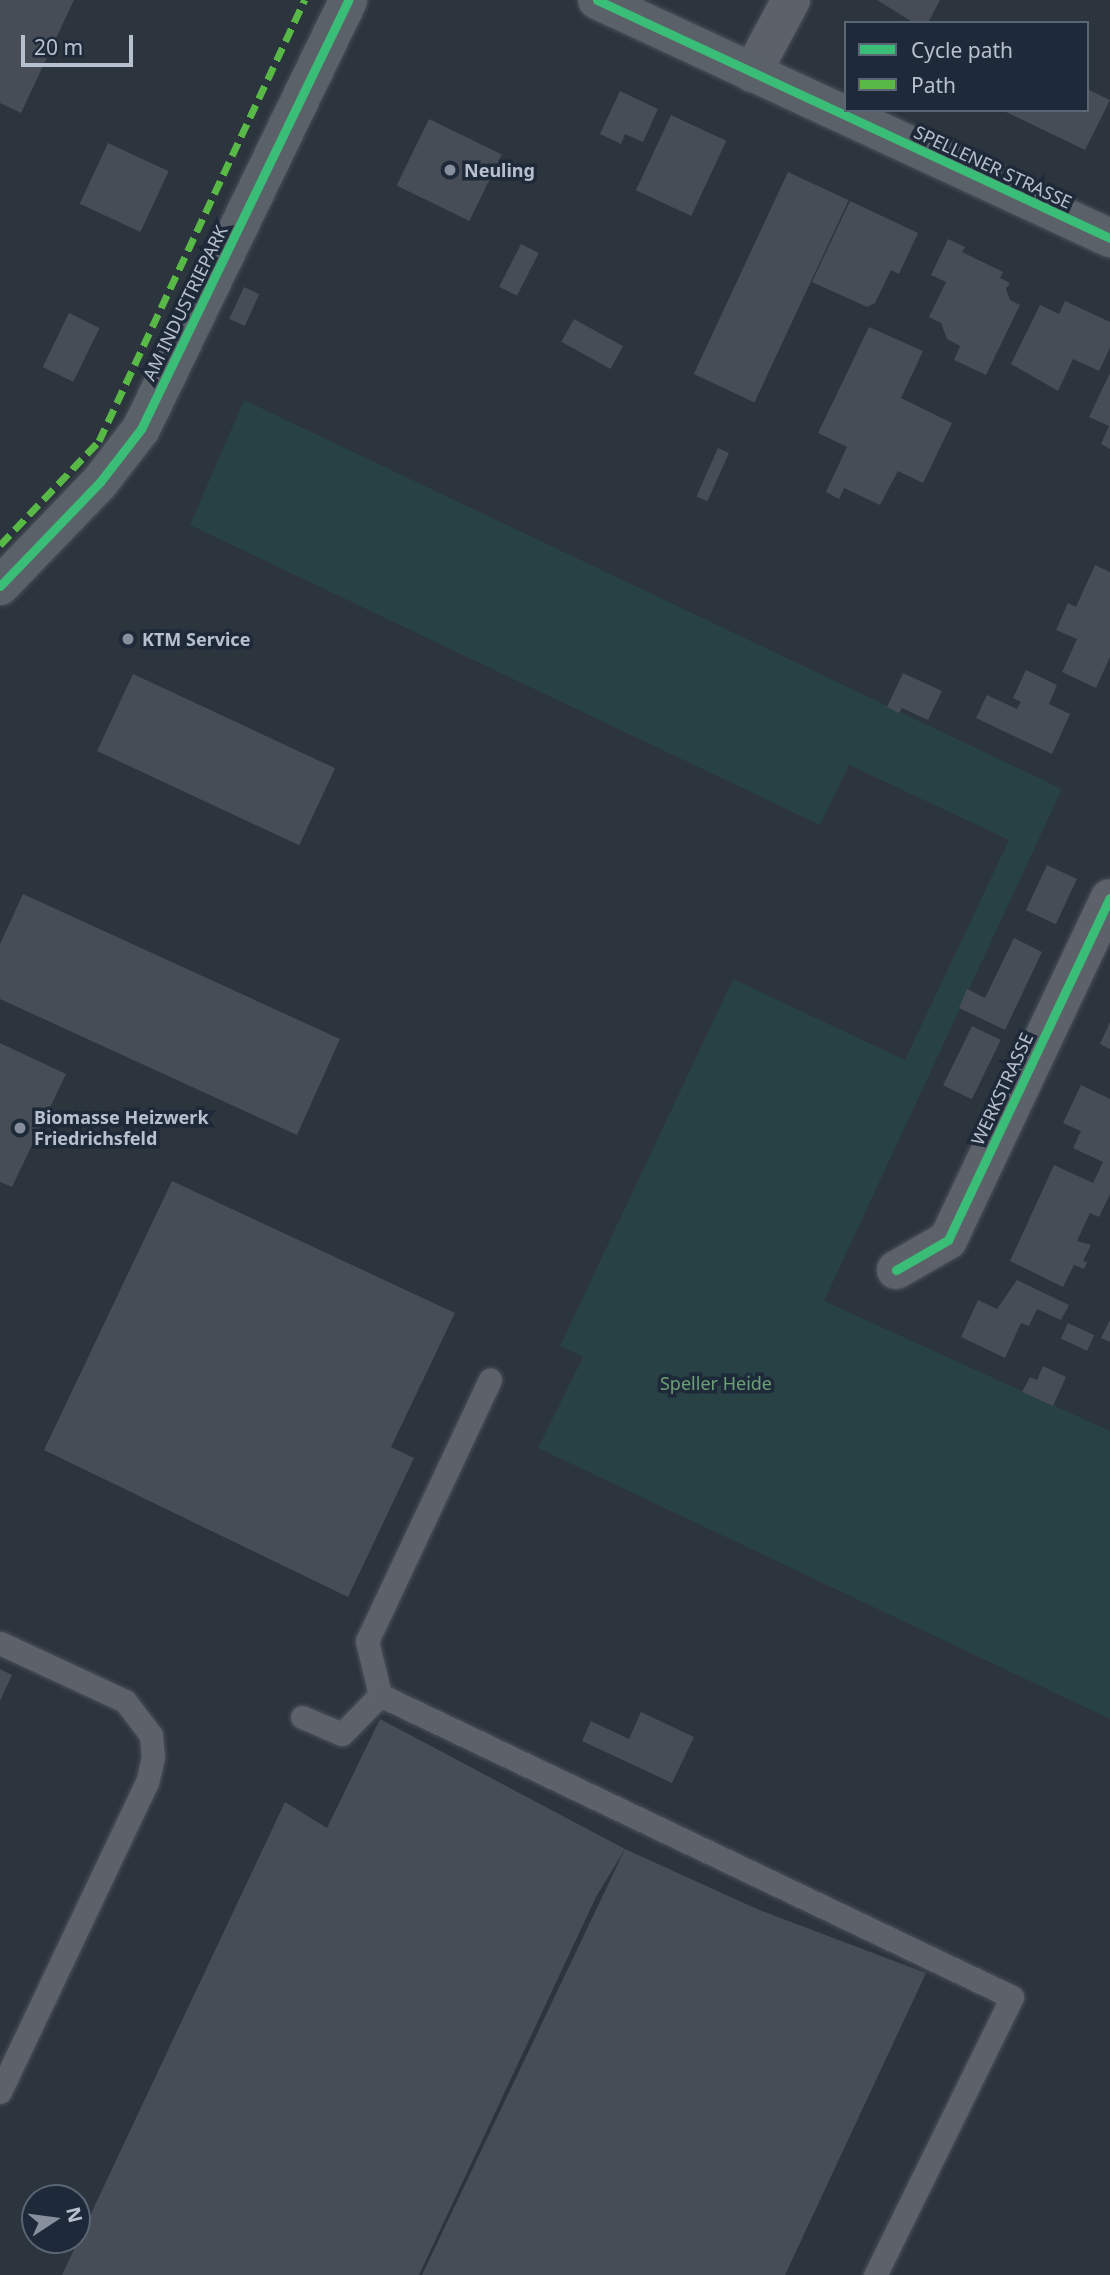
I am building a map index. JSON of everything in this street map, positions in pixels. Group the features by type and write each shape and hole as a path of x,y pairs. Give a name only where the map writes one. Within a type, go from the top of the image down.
{"street":[{"name":"AM INDUSTRIEPARK","path":"0,586 100,482 141,429 348,0"},
{"name":"SPELLENER STRASSE","path":"597,0 1110,237"},
{"path":"752,73 791,0"},
{"name":"WERKSTRASSE","path":"896,1270 948,1240 1110,898"}],"lane":[{"path":"380,1695 367,1641 490,1380"},
{"path":"0,1643 125,1701 151,1735 153,1757 147,1782 0,2092"},
{"path":"302,1717 342,1734 380,1695"},
{"path":"380,1695 1012,1997 875,2275"}],"green space":[{"name":"Speller Heide","path":"244,400 1062,789 824,1301 1110,1431 1110,1719 538,1448 583,1357 560,1346 733,979 905,1060 1009,840 849,765 820,825 190,525"}],"building":[{"path":"0,0 74,0 21,113 0,103"},
{"path":"877,0 940,0 929,21 911,21"},
{"path":"1089,90 1110,100 1085,150 1006,112 1089,112"},
{"path":"620,91 658,109 643,142 625,134 621,144 600,134"},
{"path":"671,115 726,141 691,216 636,190"},
{"name":"Neuling","path":"429,119 502,155 469,221 397,186"},
{"path":"108,143 169,171 140,232 80,204"},
{"path":"788,172 849,200 754,402 694,374"},
{"path":"850,201 918,233 899,274 891,270 875,303 867,307 812,282"},
{"path":"948,239 965,247 962,252 1003,272 1000,278 1010,283 1006,289 1010,300 1020,305 986,375 954,360 960,346 947,339 941,323 929,317 946,282 931,275"},
{"path":"521,244 539,253 517,296 499,287"},
{"path":"244,287 259,294 245,326 229,319"},
{"path":"1065,301 1110,322 1110,348 1099,371 1073,359 1058,391 1011,364 1040,305 1059,314"},
{"path":"69,313 100,328 73,382 43,367"},
{"path":"574,319 623,346 610,369 561,342"},
{"path":"869,327 923,351 901,398 952,423 923,483 898,471 880,505 844,488 839,499 826,492 847,447 818,433"},
{"path":"1110,373 1110,449 1101,444 1109,426 1089,417"},
{"path":"718,448 729,453 707,501 696,496"},
{"path":"1095,565 1110,572 1110,657 1096,688 1062,672 1077,639 1056,630 1068,603 1076,607"},
{"path":"1026,670 1057,685 1049,704 1070,714 1052,754 976,718 987,695 1017,709 1021,702 1013,698"},
{"path":"903,673 942,691 928,720 902,708 899,713 887,707"},
{"path":"133,674 335,768 299,845 97,751"},
{"path":"1047,865 1077,879 1056,924 1026,910"},
{"path":"23,894 340,1039 297,1135 0,999 0,944"},
{"path":"1014,938 1042,952 1005,1030 959,1008 967,989 985,998"},
{"path":"1110,1022 1110,1049 1100,1044"},
{"path":"972,1026 1001,1040 972,1099 943,1085"},
{"name":"Biomasse Heizwerk Friedrichsfeld","path":"0,1043 66,1074 12,1187 0,1182"},
{"path":"1081,1085 1110,1099 1110,1194 1099,1217 1090,1213 1077,1241 1091,1245 1083,1261 1087,1262 1084,1269 1074,1265 1063,1287 1010,1261 1054,1165 1093,1183 1103,1162 1073,1148 1081,1131 1063,1123"},
{"path":"172,1181 455,1313 391,1447 414,1458 348,1597 44,1450"},
{"path":"1017,1280 1069,1305 1061,1320 1037,1309 1029,1326 1021,1323 1005,1358 961,1337 978,1300 997,1309"},
{"path":"1110,1320 1110,1342 1101,1338"},
{"path":"1068,1323 1094,1335 1087,1351 1061,1338"},
{"path":"1043,1366 1066,1377 1053,1406 1022,1392 1030,1377 1037,1380"},
{"path":"0,1669 12,1675 0,1701"},
{"path":"641,1712 694,1737 672,1783 582,1741 591,1721 629,1739"},
{"path":"380,1719 625,1849 596,1897 419,2275 62,2275 72,2254 91,2254 91,2213 285,1802 327,1828"},
{"path":"625,1849 757,1909 926,1973 785,2275 422,2275"}],"marked path":[{"path":"0,545 99,441 305,0"}],"cycle path":[{"path":"0,586 100,482 141,429 348,0"},
{"path":"597,0 1110,238"},
{"path":"896,1270 948,1240 1110,898"}],"place":[{"name":"Neuling","path":"450,170"},
{"name":"KTM Service","path":"128,639"},
{"name":"Biomasse Heizwerk Friedrichsfeld","path":"20,1128"}]}
